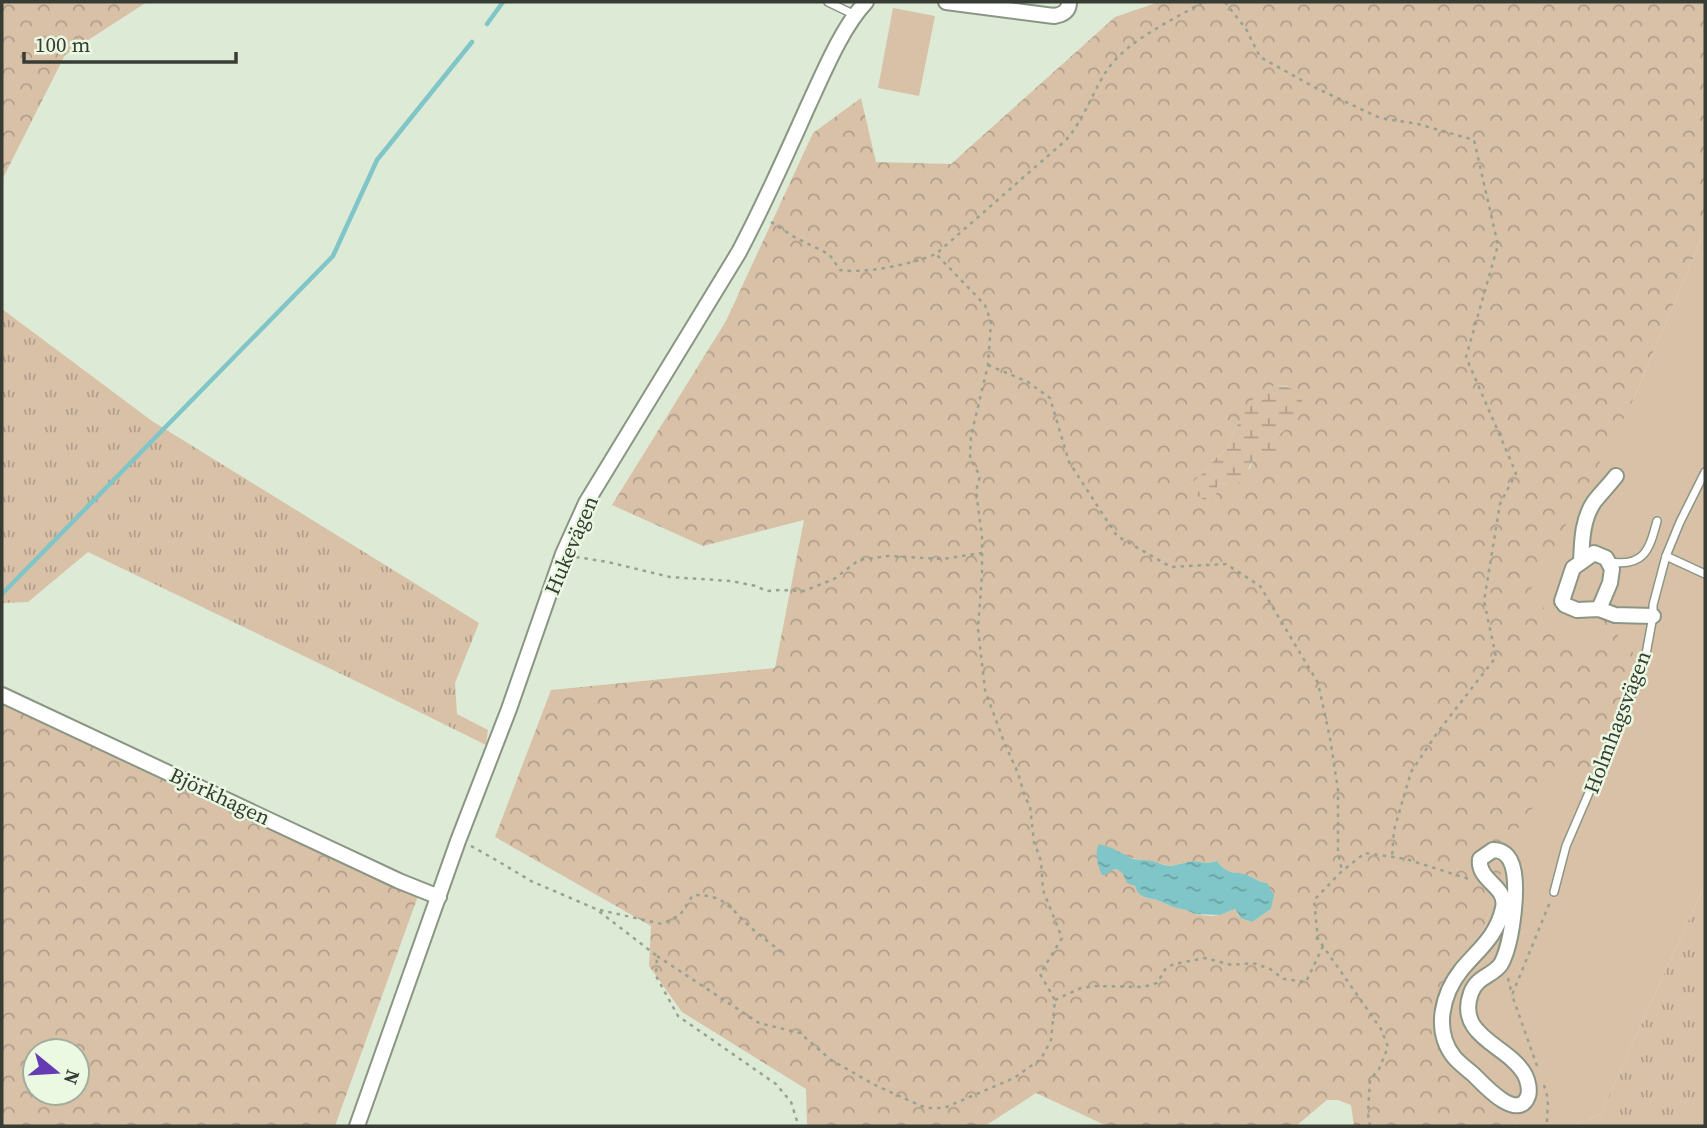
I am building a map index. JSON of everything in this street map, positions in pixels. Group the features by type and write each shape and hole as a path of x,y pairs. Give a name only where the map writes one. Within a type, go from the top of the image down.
{"street":[{"name":"Hukevägen","path":"357,1126 563,554 586,503 700,317 759,214 826,67 855,15 866,2"},
{"path":"946,2 1054,16 1061,15 1069,4"},
{"path":"1581,562 1582,537 1589,512 1616,476"},
{"path":"1598,609 1610,583 1612,569 1606,558 1594,553 1573,568 1562,601 1565,605 1577,610 1598,609 1615,615 1653,617"},
{"name":"Björkhagen","path":"2,695 399,881 439,897"},
{"path":"1493,850 1501,850 1506,854 1513,868 1514,916 1505,954 1497,968 1475,984 1468,1002 1473,1026 1480,1035 1507,1055 1525,1076 1528,1096 1524,1102 1516,1105 1506,1103 1454,1057 1441,1028 1441,1016 1450,986 1485,945 1503,912 1504,903 1500,891 1479,867 1480,859 1493,850"}],"lane":[{"path":"828,2 855,15"},
{"name":"Holmhagsvägen","path":"1553,892 1566,846 1644,665 1653,605 1666,556 1705,472"},
{"path":"1608,562 1624,564 1637,561 1648,548 1657,521"},
{"path":"1666,556 1705,574"}],"path":[{"path":"759,214 796,238 829,254 840,270 854,272 921,260 936,254 1066,140 1078,126 1109,67 1121,55 1135,43 1203,2"},
{"path":"1225,2 1246,29 1260,57 1282,70 1380,118 1418,124 1474,140 1498,245 1466,357 1516,473 1500,504 1484,600 1496,657 1437,733 1411,772 1394,830 1392,857"},
{"path":"596,909 657,956 758,1023 800,1034 831,1060 875,1085 926,1108 944,1108 1014,1078 1041,1059 1051,1040 1055,1000 1040,974 1062,939 1043,890 1041,861 1034,842 1030,806 985,691 978,629 982,536 976,491 980,476 970,458 971,436 988,365 991,322 985,305 936,254"},
{"path":"988,365 1028,382 1050,398 1069,462 1117,536 1171,567 1226,564 1260,586 1318,683 1338,790 1338,852 1342,871"},
{"path":"563,554 670,577 731,581 766,591 804,591 834,579 859,560 888,556 943,559 982,553"},
{"path":"458,841 470,845 553,892 613,914 662,924 680,915 693,895 708,895 731,906 748,925 784,954"},
{"path":"1370,1126 1370,1080 1379,1069 1388,1047 1381,1029 1318,939 1314,900 1342,871 1365,853 1406,859 1479,882"},
{"path":"1512,995 1553,892"},
{"path":"1055,1000 1081,988 1143,987 1157,983 1166,968 1174,964 1205,958 1232,965 1253,963 1270,969 1284,979 1306,982 1323,946"},
{"path":"1505,954 1512,995 1539,1073"},
{"path":"657,956 656,976 678,1016 776,1084 791,1102 797,1126"},
{"path":"1544,1086 1548,1099 1548,1126"}],"green space":[{"path":"2,2 147,2 65,55 2,180"},
{"path":"1159,2 1705,2 1705,230 1631,405 1603,619 1616,623 1639,656 1613,731 1598,759 1497,884 1485,927 1448,981 1491,1097 1520,1126 1354,1126 1351,1105 1338,1100 1327,1100 1296,1126 1107,1126 1036,1093 982,1126 807,1126 806,1089 682,1012 649,966 651,926 495,837 551,690 775,668 804,520 703,546 612,505 726,321 813,133 861,98 876,162 951,164 1115,17","holes":["1275,385 1287,386 1293,423 1278,435 1279,458 1275,464 1253,460 1250,468 1229,484 1190,485 1227,449 1236,427 1258,393","1127,857 1171,866 1193,861 1217,861 1229,872 1244,874 1267,883 1271,909 1252,922 1239,916 1235,909 1220,915 1195,914 1144,897 1123,873 1114,869"]},
{"path":"893,8 935,16 919,96 878,88"},
{"path":"1705,230 1705,884 1600,1115 1572,1126 1520,1126 1452,1059 1439,1020 1448,981 1485,927 1497,884 1519,827 1557,774 1568,766 1583,776 1598,759 1586,747 1598,728 1613,731 1639,657 1619,642 1616,623 1604,619 1599,651 1585,649 1529,593 1631,405"},
{"path":"2,309 152,421 479,623 455,683 457,714 488,730 486,745 88,552 28,602 2,603"},
{"path":"1275,385 1287,387 1297,393 1301,397 1302,408 1298,418 1279,435 1283,454 1275,465 1253,460 1241,482 1220,483 1214,498 1205,500 1192,493 1190,485 1227,449 1236,427 1257,393"},
{"path":"2,700 105,746 418,896 335,1126 2,1126"},
{"path":"1705,884 1705,1126 1572,1126 1600,1115"}],"water":[{"path":"1099,844 1133,859 1164,865 1217,861 1229,871 1267,883 1274,895 1271,909 1252,922 1241,918 1235,909 1220,915 1195,914 1144,897 1138,893 1135,886 1127,883 1119,871 1114,869 1102,875 1097,855"}],"waterway":[{"path":"487,24 503,2"},
{"path":"2,594 333,256 377,160 472,42"}]}
